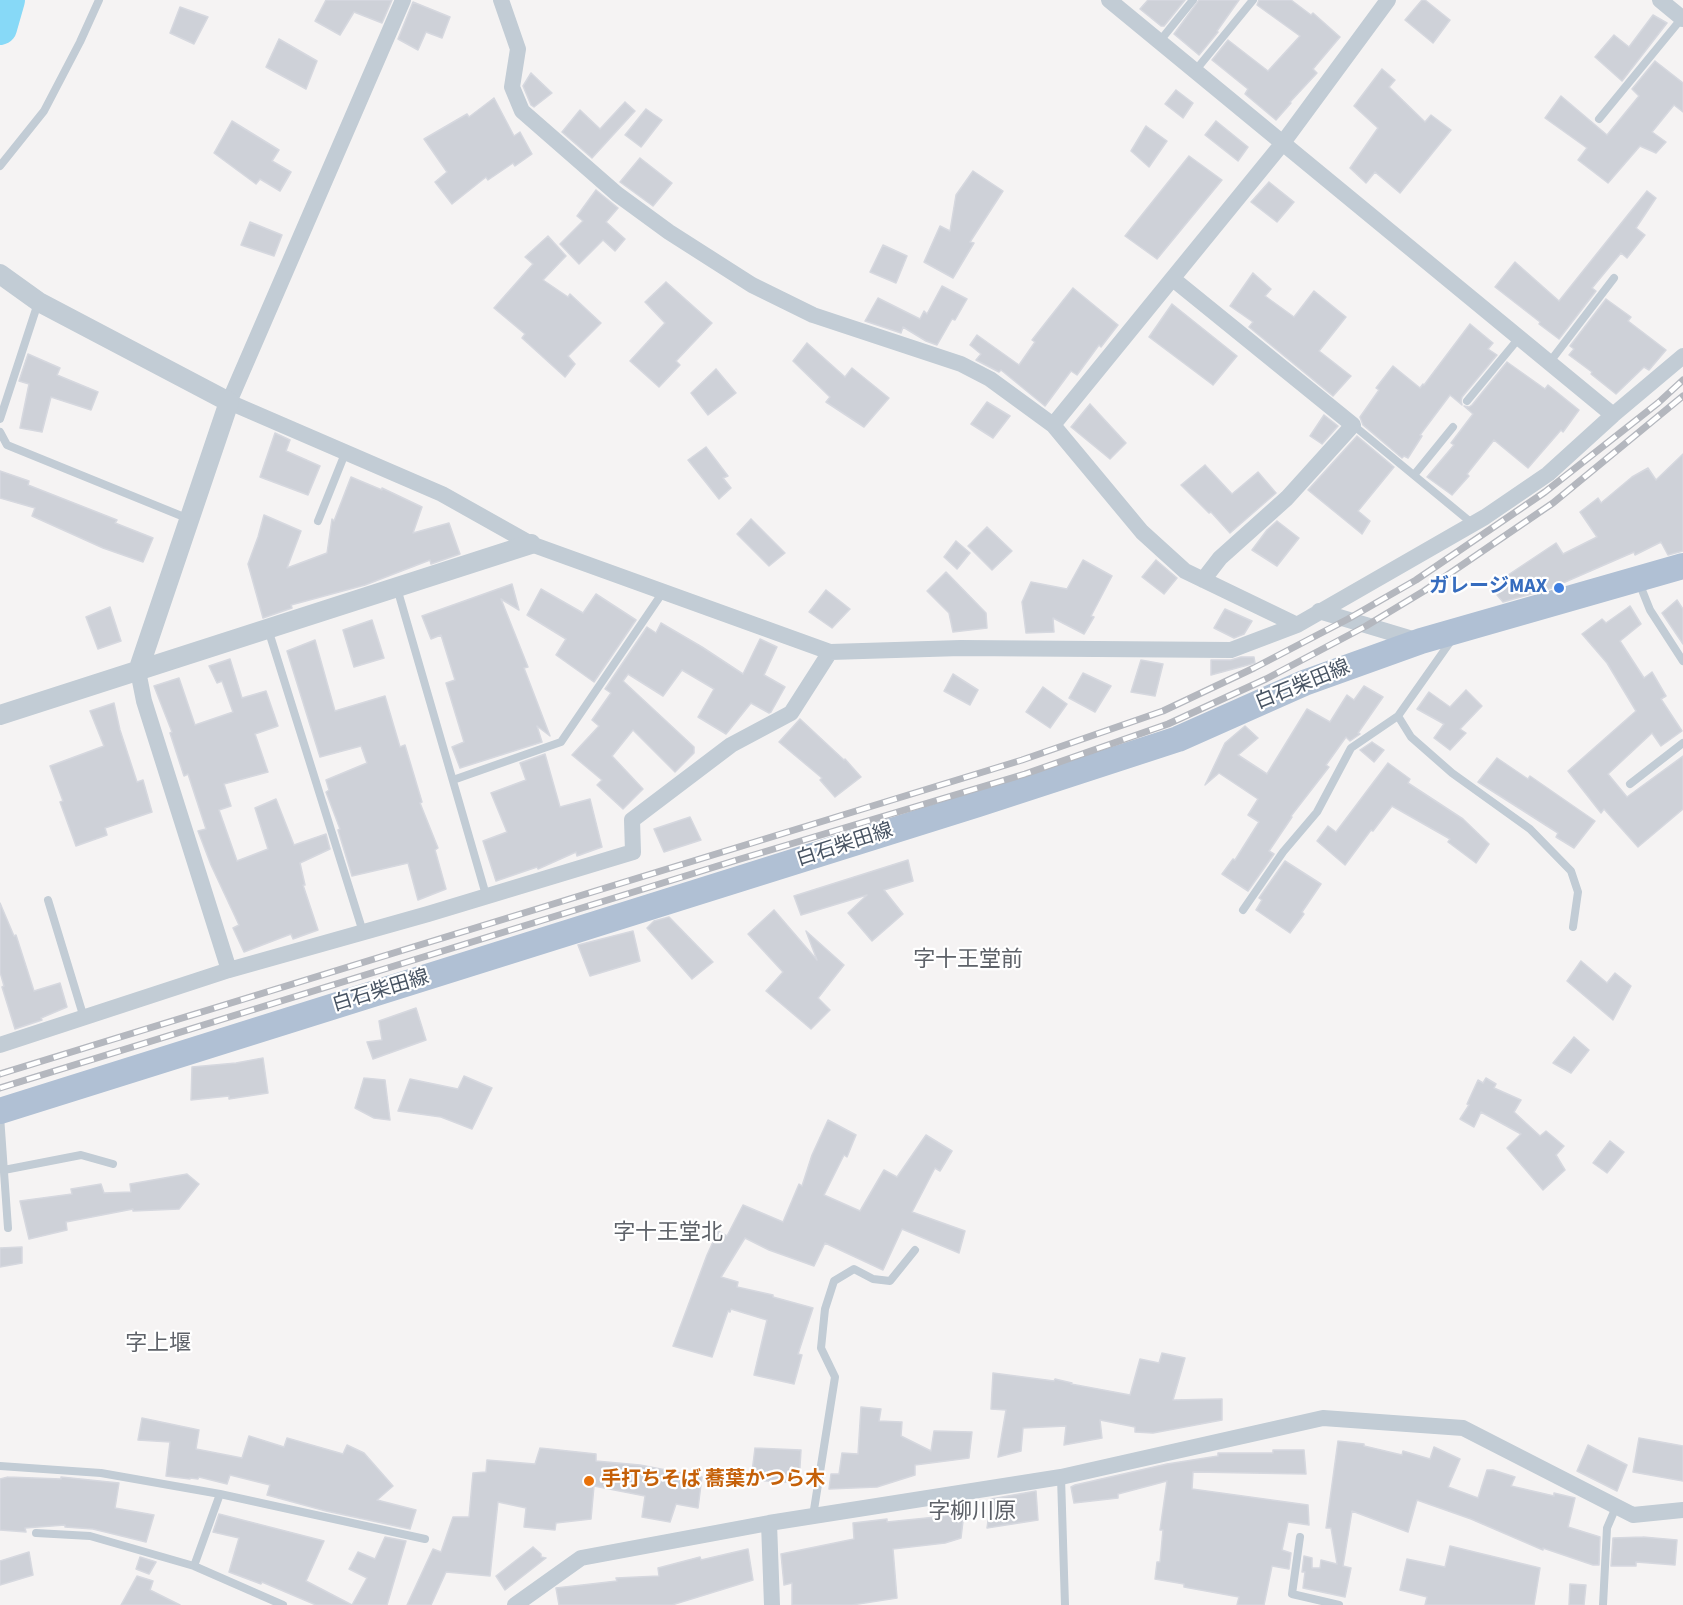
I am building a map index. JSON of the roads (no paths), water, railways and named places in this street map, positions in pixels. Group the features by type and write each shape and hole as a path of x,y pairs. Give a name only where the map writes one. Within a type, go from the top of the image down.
{"main road":[{"name":"白石柴田線","path":"0,1113 1178,739 1304,683 1421,641 1683,566"}],"street":[{"path":"229,970 144,701 138,671 229,402 403,0"},
{"path":"501,0 518,49 512,87 522,111 617,195 669,232 752,285 813,315 961,364 990,379 1053,425 1142,532 1185,571 1297,625"},
{"path":"1109,0 1613,415"},
{"path":"1053,425 1282,144 1388,0"},
{"path":"1660,0 1682,19"},
{"path":"0,274 39,302 229,402 442,494 531,544 830,652 960,648 1231,650 1297,625 1319,610 1473,524 1548,474 1683,356"},
{"path":"1173,279 1353,425 1287,498 1220,558 1203,580"},
{"path":"0,715 531,544"},
{"path":"1319,610 1421,641"},
{"path":"0,1045 229,970 428,914 633,852 632,820 731,745 791,713 830,652"},
{"path":"515,1605 581,1558 769,1523 1061,1477 1323,1419 1463,1428 1633,1515 1683,1510"},
{"path":"769,1523 772,1605"}],"lane":[{"path":"0,166 44,111 81,42 99,0"},
{"path":"1159,42 1193,0"},
{"path":"1195,71 1253,0"},
{"path":"1599,119 1682,19"},
{"path":"1549,363 1614,278"},
{"path":"0,420 39,302"},
{"path":"1467,401 1519,338"},
{"path":"1353,425 1473,524"},
{"path":"1414,475 1453,427"},
{"path":"0,432 7,446 189,519"},
{"path":"318,521 346,451"},
{"path":"1638,580 1650,610 1683,661"},
{"path":"397,587 486,895"},
{"path":"453,780 561,742 663,592"},
{"path":"268,629 363,932"},
{"path":"1243,910 1283,852 1317,812 1351,748 1398,716 1458,631"},
{"path":"1398,716 1411,737 1444,766 1530,829 1571,871 1578,892 1573,927"},
{"path":"1630,784 1683,743"},
{"path":"48,900 84,1018"},
{"path":"0,1113 8,1227"},
{"path":"4,1170 81,1155 113,1164"},
{"path":"813,1516 835,1377 821,1348 825,1309 834,1281 854,1269 873,1279 890,1281 915,1250"},
{"path":"0,1466 101,1473 220,1494 424,1539"},
{"path":"1061,1477 1065,1605"},
{"path":"194,1566 220,1494"},
{"path":"1603,1605 1607,1528 1616,1507"},
{"path":"36,1533 90,1536 194,1566 278,1604"},
{"path":"1300,1538 1292,1594 1339,1605"}],"waterway":[{"path":"0,28 8,0"}],"railway":[{"path":"0,1074 1022,760 1163,711 1254,668 1348,619 1416,580 1545,492 1658,403 1683,380"},
{"path":"0,1088 737,860 1025,774 1168,724 1266,679 1366,626 1424,591 1553,503 1683,396"}],"place":[{"name":"ガレージMAX","path":"1559,588"},
{"name":"手打ちそば 蕎葉かつら木","path":"589,1481"}],"district":[{"name":"字十王堂前","path":"968,961"},
{"name":"字十王堂北","path":"668,1234"},
{"name":"字上堰","path":"158,1345"},
{"name":"字柳川原","path":"972,1513"}]}
